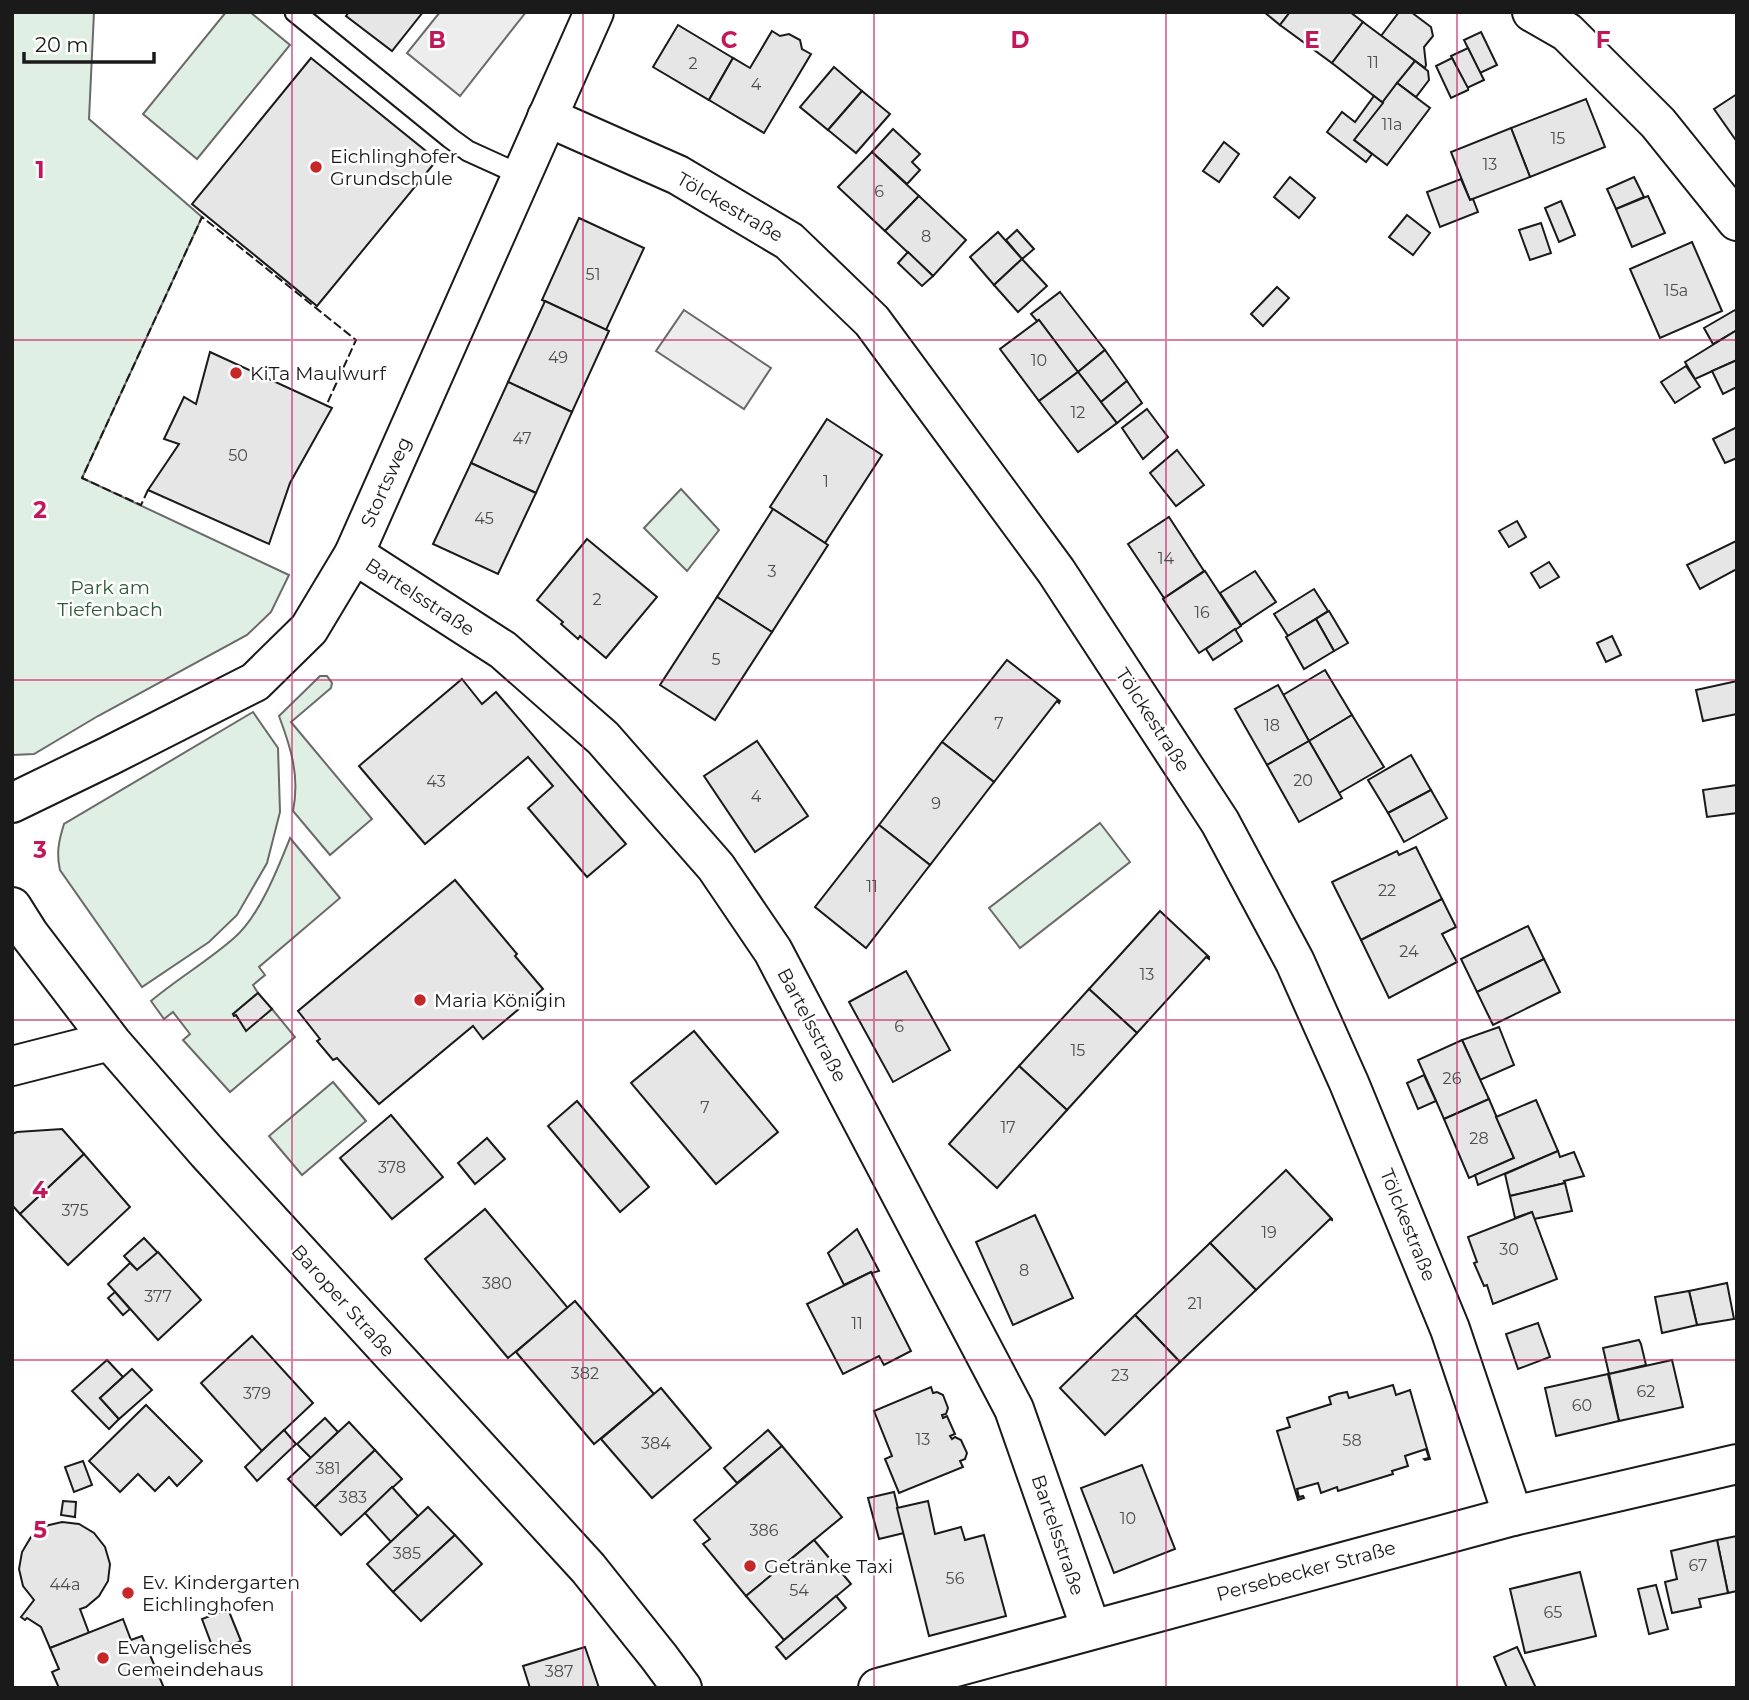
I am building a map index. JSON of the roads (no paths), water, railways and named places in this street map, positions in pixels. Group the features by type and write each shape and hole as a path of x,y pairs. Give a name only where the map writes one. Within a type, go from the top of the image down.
{"street":[{"name":"Stortsweg","path":"12,803 255,682 309,629 354,554 594,12"},
{"path":"1532,12 1567,32 1658,123 1737,221"},
{"name":"Tölckestraße","path":"547,117 678,175 789,241 872,321 1056,571 1220,822 1294,962 1349,1083 1450,1329 1513,1516"},
{"name":"Bartelsstraße","path":"354,554 513,659 603,738 716,867 772,951 1014,1409 1091,1629"},
{"name":"Baroper Straße","path":"12,907 29,934 110,1041 207,1152 588,1568 682,1688"},
{"path":"12,1066 110,1041"},
{"name":"Persebecker Straße","path":"878,1688 1513,1516 1737,1464"}],"lane":[{"path":"295,12 468,151 521,175"}],"place":[{"name":"Eichlinghofer Grundschule","path":"316,167"},
{"name":"KiTa Maulwurf","path":"236,373"},
{"name":"Maria Königin","path":"420,1000"},
{"name":"Getränke Taxi","path":"750,1566"},
{"name":"Ev. Kindergarten Eichlinghofen","path":"128,1593"},
{"name":"Evangelisches Gemeindehaus","path":"103,1658"}],"park label":[{"name":"Park am Tiefenbach","path":"110,598"}]}
